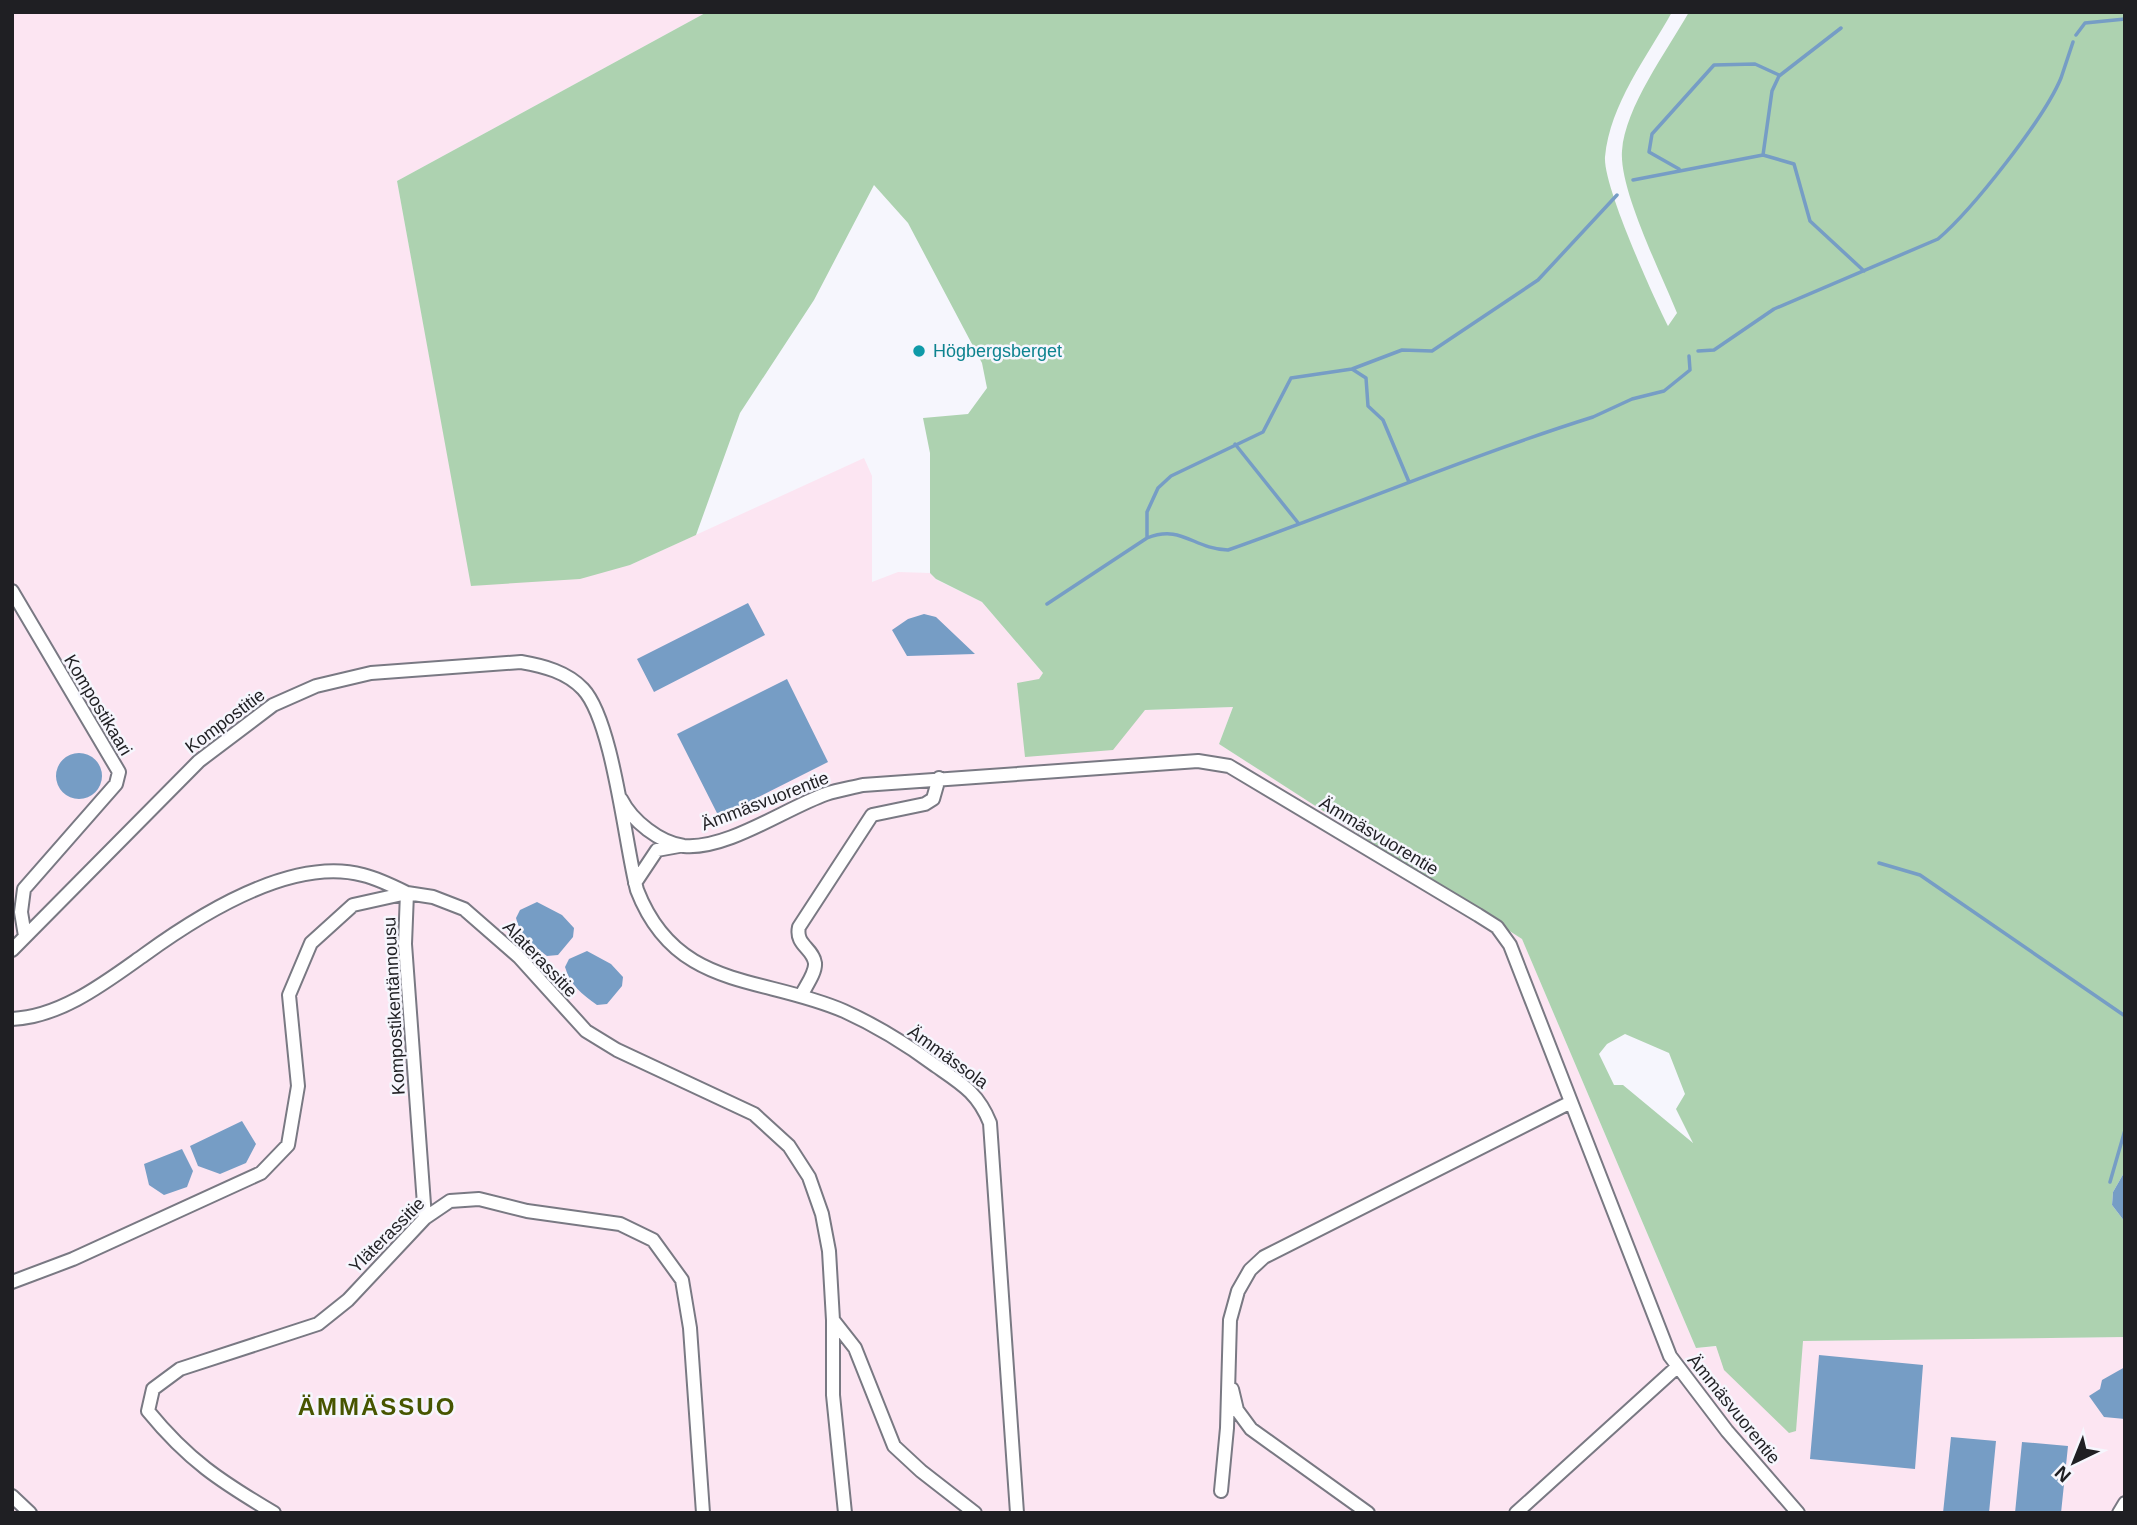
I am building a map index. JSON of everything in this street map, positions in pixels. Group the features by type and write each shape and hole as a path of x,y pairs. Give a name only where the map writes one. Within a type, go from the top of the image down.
{"street":[{"name":"Kompostikaari","path":"12,591 118,772 116,785 24,889 21,912 25,936"},
{"name":"Kompostitie","path":"12,950 199,761 273,705 316,686 371,673 521,662 544,666 566,675 584,690 600,717 617,790"},
{"name":"Ämmäsvuorentie","path":"617,790 627,811 639,822 665,840 683,846 719,840 827,794 863,785 1198,761 1229,766 1497,927 1510,945 1677,1367 1798,1513"},
{"path":"801,996 816,966 799,941 799,927 872,815 925,804 933,799 939,778"},
{"name":"Ämmässola","path":"617,790 635,883 644,908 657,929 685,957 723,976 801,996 845,1012 924,1057 982,1102 990,1123 1017,1513"},
{"path":"635,883 657,850 683,846"},
{"name":"Kompostikentännousu","path":"12,1018 28,1018 102,985 178,930 257,888 326,873 361,874 407,893 405,944 425,1217"},
{"name":"Alaterassitie","path":"12,1282 73,1259 261,1173 288,1145 299,1086 289,995 311,943 353,905 407,893 433,897 464,909 519,957 586,1031 617,1049 754,1114 789,1146 809,1177 822,1214 829,1251 833,1395 845,1513"},
{"path":"1220,1491 1229,1379 1230,1320 1238,1291 1250,1270 1264,1257 1571,1102"},
{"name":"Yläterassitie","path":"274,1513 225,1484 178,1448 148,1411 153,1389 180,1369 318,1324 348,1300 425,1217 450,1201 479,1199 527,1211 620,1224 653,1240 682,1280 690,1328 703,1513"},
{"path":"833,1320 855,1348 894,1446 975,1513"},
{"path":"1516,1513 1677,1367"},
{"path":"1229,1379 1237,1410 1251,1429 1368,1513"},
{"path":"12,1496 30,1513"},
{"path":"2119,1513 2125,1503"}],"shaded area":[{"path":"12,12 707,12 397,181 472,586 630,565 864,458 872,476 872,582 898,572 930,573 937,580 982,602 1043,673 1039,679 1145,710 1233,707 1219,744 1522,939 1696,1348 1784,1341 2125,1337 2125,1513 12,1513"}],"green space":[{"path":"707,12 1672,12 1622,100 1608,137 1605,157 1620,215 1668,326 1677,313 1634,209 1623,168 1622,151 1625,134 1639,98 1689,12 2125,12 2125,1171 2113,1192 2112,1205 2125,1222 2125,1337 1803,1341 1796,1431 1789,1433 1724,1370 1716,1346 1696,1348 1522,939 1219,744 1233,707 1145,710 1113,750 1025,757 1017,683 1039,679 1043,673 982,602 936,579 930,573 930,453 923,418 968,414 987,388 982,363 908,223 874,185 814,300 740,413 696,535 630,565 580,579 471,586 397,181","holes":["1625,1034 1669,1053 1685,1094 1676,1109 1693,1143 1623,1085 1614,1085 1599,1054 1607,1044"]}],"water":[{"path":"748,603 765,635 654,692 637,659"},
{"path":"924,614 936,617 975,654 907,656 892,630 908,619"},
{"path":"787,679 828,762 719,817 677,734"},
{"path":"79,753 95,760 102,776 95,792 79,799 63,792 56,776 63,760"},
{"path":"537,902 562,915 574,928 573,937 558,955 547,956 528,940 518,925 516,918 520,910"},
{"path":"587,951 611,964 623,977 622,986 607,1004 597,1005 577,989 567,973 565,967 569,959"},
{"path":"242,1121 256,1144 246,1163 220,1174 198,1166 190,1146"},
{"path":"182,1149 193,1171 187,1187 164,1195 149,1185 144,1164"},
{"path":"2125,1171 2125,1222 2112,1205 2113,1192"},
{"path":"1819,1355 1923,1365 1915,1469 1810,1459"},
{"path":"2125,1367 2125,1419 2104,1417 2089,1396 2100,1389 2102,1380"},
{"path":"1951,1437 1996,1441 1989,1513 1943,1513"},
{"path":"2022,1442 2068,1446 2061,1513 2015,1513"}],"waterway":[{"path":"2076,35 2085,23 2125,19"},
{"path":"1633,180 1763,155 1772,91 1779,76 1841,28"},
{"path":"1698,351 1714,350 1774,309 1938,239 1969,207 2024,139 2052,96 2073,42"},
{"path":"1679,169 1649,152 1652,134 1714,65 1755,64 1779,75"},
{"path":"1763,155 1794,164 1810,221 1864,271"},
{"path":"1147,538 1147,512 1158,488 1171,476 1263,432 1291,378 1352,369 1402,350 1432,351 1538,280 1617,195"},
{"path":"1047,604 1147,538 1159,534 1179,535 1206,546 1228,550 1501,448 1593,417 1632,399 1664,391 1690,370 1689,356"},
{"path":"1352,369 1366,378 1368,406 1383,420 1409,482"},
{"path":"1235,444 1299,524"},
{"path":"1879,863 1920,875 2125,1016"},
{"path":"2110,1182 2125,1130"}],"place":[{"name":"Högbergsberget","path":"919,351"}],"district":[{"name":"ÄMMÄSSUO","path":"377,1407"}]}
